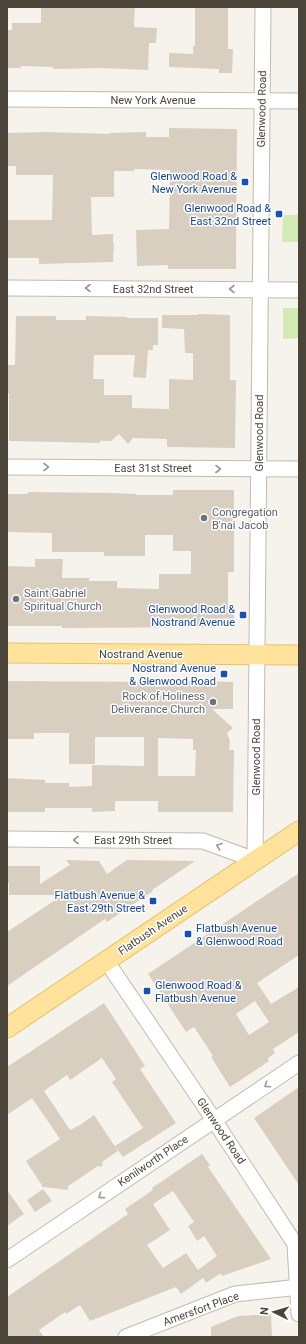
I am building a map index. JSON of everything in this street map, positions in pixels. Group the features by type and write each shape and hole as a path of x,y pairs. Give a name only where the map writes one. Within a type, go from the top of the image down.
{"main road":[{"name":"Nostrand Avenue","path":"7,653 299,655"},
{"name":"Flatbush Avenue","path":"7,1028 299,831"}],"street":[{"name":"Glenwood Road","path":"256,860 262,7"},
{"name":"New York Avenue","path":"7,99 299,101"},
{"name":"East 32nd Street","path":"7,288 299,290"},
{"name":"East 31st Street","path":"7,467 299,469"},
{"name":"East 29th Street","path":"7,839 203,841 256,860"},
{"name":"Glenwood Road","path":"106,962 214,1120 295,1244 299,1286 299,1314"},
{"name":"Kenilworth Place","path":"7,1260 299,1063"},
{"name":"Amersfort Place","path":"126,1337 235,1294 299,1286"}],"green space":[{"path":"283,215 299,215 299,242 282,242"},
{"path":"283,308 299,308 299,338 283,339"}],"building":[{"path":"41,7 135,7 134,27 157,28 156,43 149,43 148,70 100,68 53,69 53,67 21,66 21,68 7,68 7,30 12,30 12,23 41,23"},
{"path":"195,7 228,7 228,49 233,49 232,73 219,73 219,69 169,67 169,53 193,54 193,46 195,46"},
{"path":"169,128 237,129 236,269 168,269 168,265 137,266 136,230 169,229 170,170 134,169 134,171 114,171 114,197 91,197 92,235 113,234 113,262 39,264 39,259 37,258 7,258 7,220 52,220 53,175 16,175 16,166 7,166 7,133 47,132 109,134 146,132 146,137 169,137"},
{"path":"162,315 230,315 230,380 236,380 235,448 167,447 167,439 133,438 128,444 119,434 111,441 100,441 100,443 9,441 9,393 7,393 7,365 15,365 16,316 56,316 56,320 86,320 86,316 158,318 158,345 153,345 153,350 148,350 146,378 133,377 135,355 94,355 93,379 104,379 104,395 132,395 132,408 169,409 169,379 193,380 193,353 185,353 184,329 162,328"},
{"path":"173,490 234,490 234,572 228,572 228,613 234,613 234,627 62,628 62,626 7,626 7,566 35,567 35,559 63,559 62,578 89,578 89,581 117,581 117,588 159,589 159,574 191,574 191,551 173,551 173,535 145,535 145,556 104,556 104,552 52,552 52,533 7,532 7,494 27,494 29,492 173,495"},
{"path":"158,680 233,682 233,709 212,709 233,728 227,733 230,741 229,750 234,750 233,812 158,812 158,801 115,801 115,811 92,812 92,808 45,808 45,812 7,812 7,778 45,780 45,783 69,783 69,787 92,786 92,765 144,766 144,737 95,737 95,764 69,764 69,733 34,733 34,739 7,739 7,681 158,682","holes":["158,738 193,739 193,750 196,750 195,776 158,776"]},
{"path":"66,860 99,861 107,874 127,860 195,861 107,922 105,919 7,986 7,932 63,895 9,895 7,866 40,866 40,884 70,866"},
{"path":"299,873 299,955 257,983 271,1004 299,987 299,1032 273,1049 275,1053 268,1058 269,1061 230,1087 211,1057 213,1056 194,1027 186,1032 148,974","holes":["255,1001 269,1022 249,1035 236,1014"]},
{"path":"104,1003 145,1066 140,1069 176,1123 123,1157 115,1146 143,1128 112,1082 116,1079 102,1058 70,1080 67,1075 44,1091 70,1130 94,1115 118,1151 103,1161 102,1167 98,1166 68,1186 68,1190 43,1187 26,1161 60,1139 32,1098 7,1115 7,1067"},
{"path":"299,1087 299,1185 254,1118"},
{"path":"202,1154 210,1165 208,1167 271,1259 222,1276 221,1273 206,1283 203,1277 181,1294 176,1287 90,1321 80,1305 66,1314 65,1312 39,1330 44,1337 7,1337 7,1297 128,1214 125,1209 153,1190 152,1188","holes":["173,1191 194,1222 188,1226 197,1241 204,1236 217,1256 198,1270 186,1253 163,1268 147,1245 170,1230 153,1204"]},
{"path":"43,1189 52,1201 35,1212 27,1200"},
{"path":"7,1190 24,1214 7,1226"},
{"path":"271,1314 272,1337 211,1337 211,1327 238,1316"}],"place":[{"name":"Glenwood Road & New York Avenue","path":"245,182"},
{"name":"Glenwood Road & East 32nd Street","path":"279,214"},
{"name":"Congregation B'nai Jacob","path":"204,518"},
{"name":"Saint Gabriel Spiritual Church","path":"16,599"},
{"name":"Glenwood Road & Nostrand Avenue","path":"243,615"},
{"name":"Nostrand Avenue & Glenwood Road","path":"224,674"},
{"name":"Rock of Holiness Deliverance Church","path":"213,702"},
{"name":"Flatbush Avenue & East 29th Street","path":"153,901"},
{"name":"Flatbush Avenue & Glenwood Road","path":"188,934"},
{"name":"Glenwood Road & Flatbush Avenue","path":"147,991"}]}
